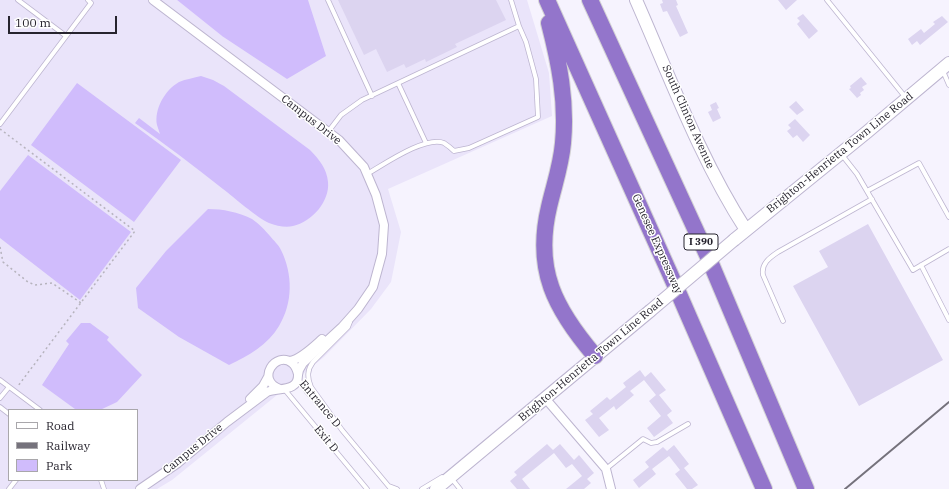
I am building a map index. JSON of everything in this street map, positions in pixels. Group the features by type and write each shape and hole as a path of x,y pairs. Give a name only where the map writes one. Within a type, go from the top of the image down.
{"highway":[{"path":"543,0 555,47 564,101 563,142 560,166 548,209 544,234 546,272 555,299 561,310 595,356"},
{"name":"Genesee Expressway","path":"547,0 675,285 764,489"},
{"name":"I 390","path":"590,0 709,260 806,488"}],"street":[{"name":"Campus Drive","path":"153,0 339,140 364,167 376,195 384,224 382,254 373,287 358,309 332,337 303,363 298,370 298,376"},
{"name":"South Clinton Avenue","path":"636,0 710,168 729,204 746,230"},
{"name":"Brighton-Henrietta Town Line Road","path":"436,489 449,475 469,462 945,66"},
{"name":"Campus Drive","path":"290,362 308,350 358,309"},
{"path":"280,360 290,362 296,368 298,376 293,386 282,390 272,384 268,377 269,370 275,362 280,360"},
{"name":"Campus Drive","path":"227,422 263,386 268,377"},
{"name":"Campus Drive","path":"140,489 178,463 227,422 267,392 274,389 282,390"},
{"path":"545,398 606,469 611,489"}],"lane":[{"path":"18,0 66,36"},
{"path":"328,0 372,96"},
{"path":"367,174 412,148 426,143 443,142 454,151 470,148 538,117 536,79 526,42 510,0"},
{"path":"827,0 906,99"},
{"path":"0,124 91,1"},
{"path":"328,132 341,115 362,100 519,26"},
{"path":"945,66 949,84"},
{"path":"398,83 426,143"},
{"path":"841,153 857,174 913,270 949,249"},
{"path":"867,191 919,163 949,217"},
{"path":"783,321 763,275 762,270 765,264 778,252 872,199"},
{"path":"921,265 949,320"},
{"name":"Entrance D","path":"358,309 348,327 313,362 309,368 308,379 311,387 342,430 390,487 397,489"},
{"name":"Entrance D","path":"298,376 307,392 342,430"},
{"path":"0,380 39,409"},
{"path":"0,398 9,387"},
{"name":"Exit D","path":"282,390 367,489"},
{"path":"0,407 8,413"},
{"path":"606,469 643,439 651,443 657,442 688,424"},
{"path":"422,489 449,475 460,489"},
{"path":"9,489 15,481"}],"path":[{"path":"0,129 135,231 14,391"},
{"path":"0,247 3,262 28,282 35,285 52,283 81,303"}],"shaded area":[{"path":"0,0 177,0 222,36 267,0 527,0 549,73 552,116 388,189 401,232 391,282 371,309 324,357 172,480 157,489 0,489"}],"green space":[{"path":"177,0 308,0 326,56 287,79 222,36"},
{"path":"201,76 224,86 310,150 319,161 326,173 328,189 323,203 307,220 300,224 287,227 269,223 252,212 212,180 135,123 139,118 160,134 157,125 157,113 165,95 174,85 179,82"},
{"path":"77,83 181,160 134,222 31,145"},
{"path":"28,155 131,232 80,300 0,238 0,191"},
{"path":"208,209 225,210 257,222 280,248 288,269 290,288 289,298 284,317 279,326 269,339 257,349 229,365 179,337 138,308 136,288 166,251"},
{"path":"81,323 90,323 109,337 107,340 142,375 117,402 102,409 75,409 42,385 69,344 66,341"}],"building":[{"path":"338,0 496,0 506,20 455,44 457,47 426,62 425,59 406,68 404,64 387,72 376,49 364,55"},
{"path":"662,0 676,0 678,5 676,6 688,33 680,37 667,11 663,12 660,4 663,3"},
{"path":"778,0 797,0 786,10"},
{"path":"803,14 818,31 809,39 797,24 800,21 797,18"},
{"path":"942,16 948,22 920,45 917,41 912,45 908,39 921,29 924,33 935,24 933,22"},
{"path":"861,77 867,84 862,87 864,90 857,98 849,89 851,88 850,86"},
{"path":"796,101 804,110 797,115 789,107"},
{"path":"716,102 721,118 713,122 708,112 712,110 710,105"},
{"path":"795,119 810,135 803,142 797,135 793,138 787,131 791,128 788,125"},
{"path":"868,224 943,360 859,406 793,286 828,267 819,251"},
{"path":"640,370 645,377 651,372 666,390 659,395 672,411 667,415 673,423 654,437 647,428 661,416 649,401 656,395 644,380 630,391 634,395 616,410 614,406 599,418 609,430 599,437 585,420 593,414 590,411 607,397 610,400 626,387 623,383"},
{"path":"547,444 553,450 560,444 574,460 579,455 594,473 587,479 591,483 584,489 566,489 582,476 572,464 566,468 554,453 522,479 530,489 517,489 510,481 517,475 514,472"},
{"path":"674,445 689,464 684,468 698,485 692,489 687,489 675,474 680,470 669,456 652,469 656,474 639,488 633,480 649,467 645,462 663,447 667,451"}],"railway":[{"path":"845,489 949,402"}]}
